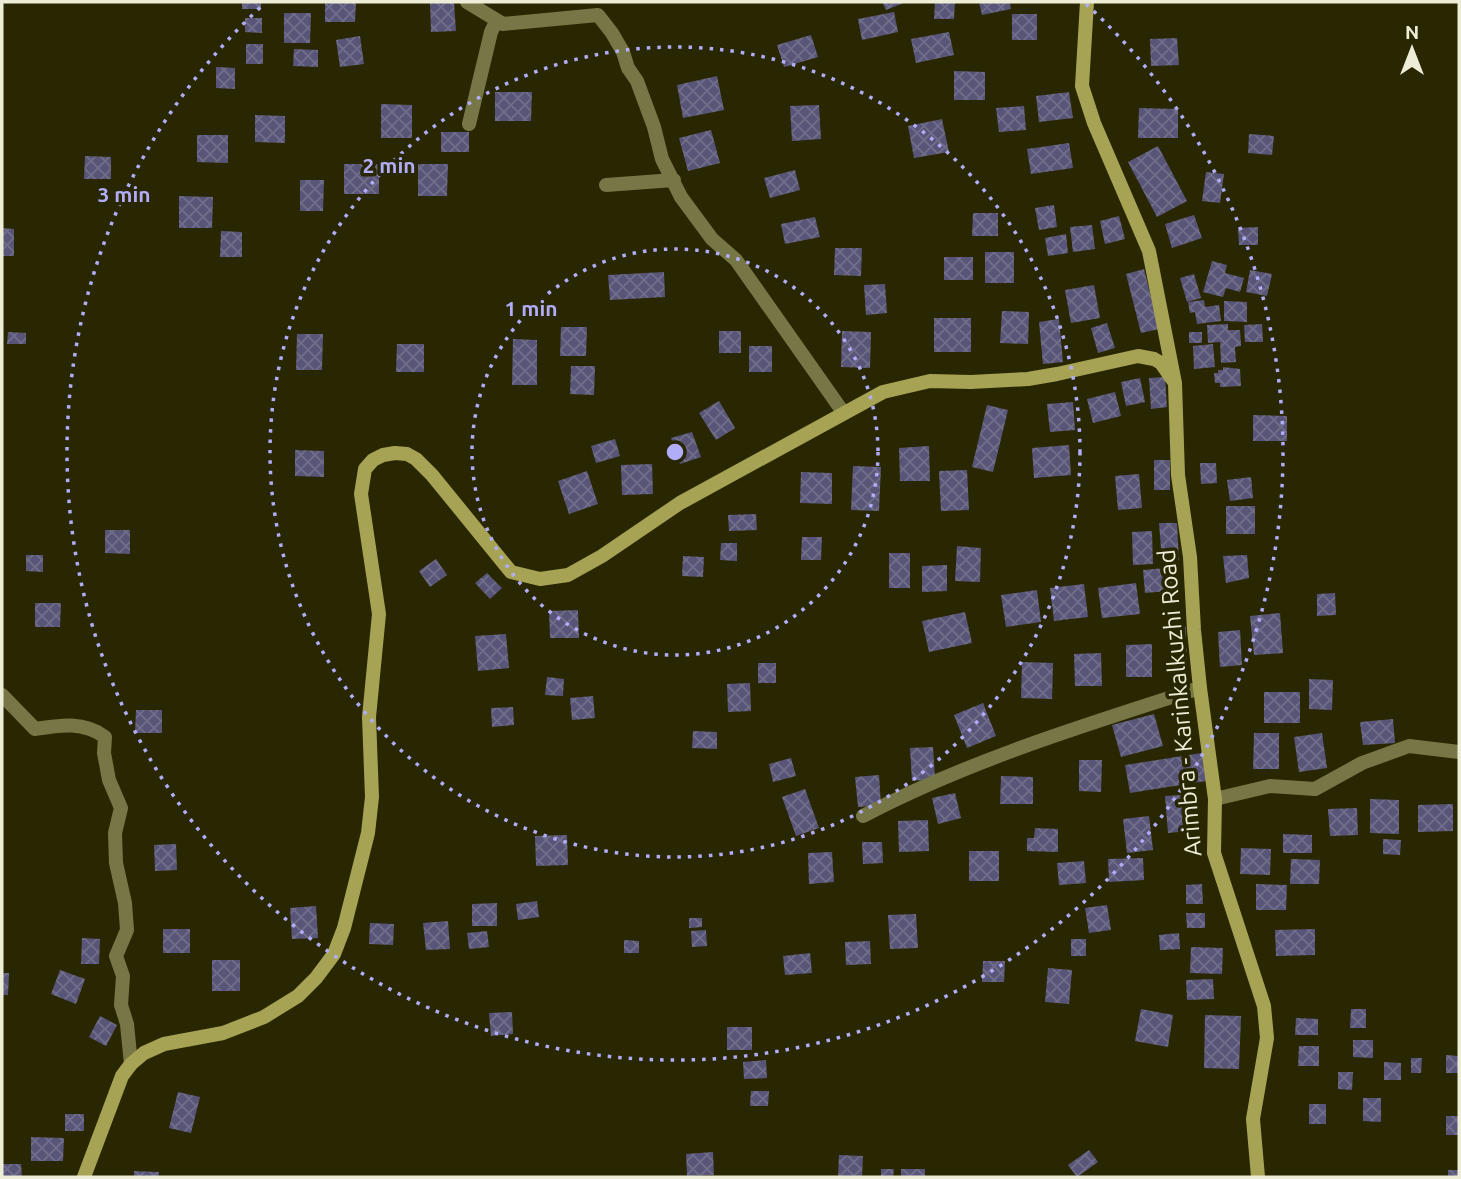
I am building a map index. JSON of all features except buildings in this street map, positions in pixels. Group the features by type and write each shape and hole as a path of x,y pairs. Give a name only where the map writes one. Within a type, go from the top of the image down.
{"main road":[{"name":"Arimbra - Karinkalkuzhi Road","path":"1087,2 1082,86 1094,123 1149,251 1175,383 1178,475 1190,557 1200,688 1215,799 1214,853 1264,1006 1267,1038 1253,1119 1258,1177"},
{"path":"84,1177 122,1076 131,1064 144,1053 164,1044 223,1033 264,1017 298,996 334,954 344,928 368,833 372,797 369,717 379,614 361,494 365,469 373,460 396,453 407,454 416,459 511,572 540,579 568,575 602,556 680,503 883,392 930,381 1028,379 1126,357 1154,359 1161,363 1175,383"}],"street":[{"path":"467,2 503,24 598,15 612,33 637,81 654,127 662,159 681,197 712,239 736,260 843,412"},
{"path":"469,124 491,32 496,22"},
{"path":"606,185 674,180"},
{"path":"863,816 905,794 1029,743 1200,688"},
{"path":"2,695 35,729 64,725 93,728 105,737 104,753 109,780 121,808 115,833 116,863 125,903 127,930 116,956 122,976 121,1005 128,1024 131,1064"},
{"path":"1215,799 1270,786 1315,789 1362,763 1409,746 1459,752"}]}
